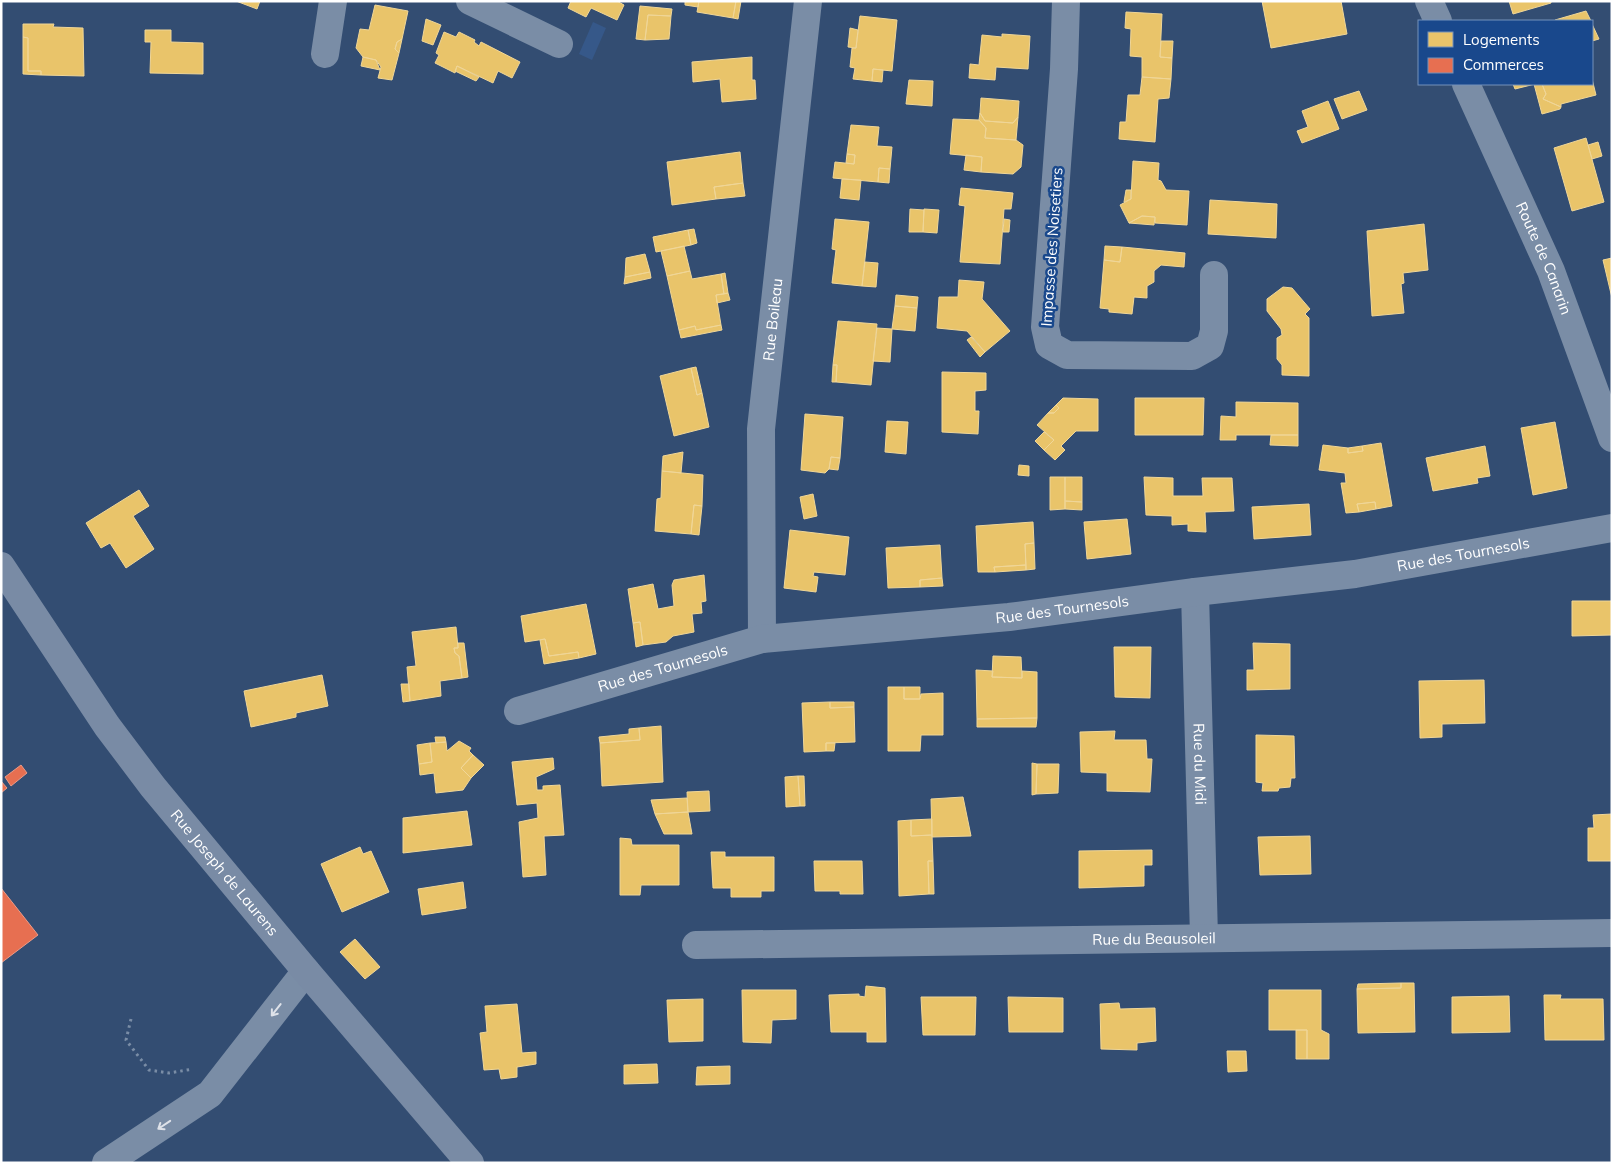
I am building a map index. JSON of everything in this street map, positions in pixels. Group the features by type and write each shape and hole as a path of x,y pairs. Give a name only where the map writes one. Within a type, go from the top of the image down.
{"main road":[{"name":"Rue Joseph de Laurens","path":"1,566 107,726 153,787 306,971 470,1163"}],"street":[{"path":"325,54 332,1"},
{"path":"470,1 559,44"},
{"name":"Rue Boileau","path":"762,639 761,429 808,1"},
{"name":"Impasse des Noisetiers","path":"1066,1 1064,69 1046,328 1049,345 1067,355 1192,356 1210,346 1214,331 1214,275"},
{"path":"1429,1 1438,20"},
{"name":"Route de Canarin","path":"1466,85 1551,270 1612,438"},
{"name":"Rue des Tournesols","path":"518,711 762,639 1009,617 1195,592 1355,574 1612,528"},
{"name":"Rue du Midi","path":"1195,592 1204,937"},
{"name":"Rue du Beausoleil","path":"696,945 1612,933"},
{"path":"106,1163 210,1094 306,971"}],"path":[{"path":"131,1019 126,1040 149,1070 169,1073 200,1066"}],"water":[{"path":"593,22 606,28 592,60 579,54"}],"building: Logements":[{"path":"236,1 260,1 257,9"},
{"path":"571,1 617,1 624,5 617,20 591,8 586,17 568,8"},
{"path":"685,1 699,1 698,7 685,5"},
{"path":"699,1 736,1 733,18 697,12"},
{"path":"736,1 741,1 738,19 733,18"},
{"path":"1262,1 1341,1 1347,34 1271,48"},
{"path":"1509,1 1551,1 1551,3 1513,14"},
{"path":"375,5 408,11 402,39 397,42 395,49 399,53 392,80 378,78 381,67 376,60 363,57 356,48 360,29 369,30"},
{"path":"640,6 672,9 671,16 648,15 645,40 636,39"},
{"path":"1586,11 1590,20 1555,20"},
{"path":"1126,12 1162,14 1160,57 1172,58 1171,79 1142,77 1142,57 1130,56 1131,29 1125,28"},
{"path":"648,15 671,16 669,39 645,40"},
{"path":"860,16 897,20 892,71 873,69 872,81 853,79 855,68 850,67 852,48 856,48"},
{"path":"426,19 441,25 433,45 422,41"},
{"path":"23,24 54,24 53,27 83,28 84,76 41,75 41,71 28,71 28,38 23,37"},
{"path":"1593,26 1599,39 1593,41"},
{"path":"850,28 858,30 856,48 848,47"},
{"path":"145,30 171,30 171,42 203,43 203,74 150,73 151,42 145,42"},
{"path":"444,32 456,37 459,32 475,40 474,42 479,46 481,42 520,62 512,78 498,71 493,83 457,66 455,73 435,63 439,55 436,53"},
{"path":"1002,34 1030,36 1028,69 996,67 995,80 969,78 970,64 979,65 982,35 1002,37"},
{"path":"23,37 28,38 28,71 41,71 41,75 23,74"},
{"path":"402,39 399,53 395,49 397,42"},
{"path":"1161,41 1173,41 1172,58 1160,57"},
{"path":"363,57 376,60 380,70 361,66"},
{"path":"752,57 752,80 755,80 756,99 722,102 720,79 693,82 692,62"},
{"path":"457,66 479,77 476,81 455,71"},
{"path":"873,69 883,70 882,82 872,81"},
{"path":"1142,77 1171,79 1169,98 1158,99 1155,142 1119,139 1120,122 1126,122 1128,95 1140,95"},
{"path":"909,80 933,81 932,106 906,104"},
{"path":"1593,83 1596,95 1561,104 1561,107 1543,99 1546,94 1542,85 1593,85"},
{"path":"1513,85 1531,85 1515,89"},
{"path":"1534,85 1542,85 1546,94 1543,99 1561,107 1560,109 1542,114"},
{"path":"1359,91 1367,110 1342,119 1334,99"},
{"path":"981,98 1019,101 1018,117 1013,123 985,121 980,113"},
{"path":"1328,101 1339,129 1302,143 1297,131 1308,127 1302,111"},
{"path":"980,113 985,121 1013,123 1018,117 1016,140 985,138 986,128 979,120"},
{"path":"953,119 979,120 986,128 985,138 1016,140 1023,145 1021,167 1013,174 981,172 982,157 950,154"},
{"path":"851,125 879,127 877,146 892,147 890,169 879,168 878,182 833,178 835,162 854,164 855,155 847,154"},
{"path":"1586,138 1604,202 1572,211 1554,148"},
{"path":"1598,142 1602,156 1592,159 1588,145"},
{"path":"740,152 743,183 714,187 716,199 672,205 667,162"},
{"path":"847,154 855,155 854,164 846,163"},
{"path":"966,155 982,157 981,172 964,170"},
{"path":"1133,161 1159,163 1158,180 1161,181 1166,190 1189,191 1187,225 1155,223 1155,217 1142,216 1129,223 1120,205 1131,199"},
{"path":"879,168 890,169 889,183 878,182"},
{"path":"842,179 861,180 859,200 840,198"},
{"path":"743,183 745,196 716,199 714,187"},
{"path":"961,188 1013,193 1011,209 1004,209 1000,264 960,262 965,206 959,205"},
{"path":"1126,190 1131,190 1131,199 1124,202"},
{"path":"1210,200 1277,204 1276,238 1208,234"},
{"path":"910,209 924,210 923,232 909,232"},
{"path":"924,209 939,210 937,233 923,232"},
{"path":"1142,216 1155,217 1154,225 1129,223"},
{"path":"835,219 869,222 862,286 832,283 836,250 832,249"},
{"path":"1004,219 1010,220 1009,232 1003,232"},
{"path":"1424,224 1428,270 1403,273 1404,283 1401,284 1404,313 1372,316 1367,231"},
{"path":"694,229 697,243 691,245 688,230"},
{"path":"688,230 691,245 656,252 653,237"},
{"path":"684,246 690,271 667,276 661,251"},
{"path":"1105,246 1122,247 1120,262 1104,260"},
{"path":"1122,247 1185,253 1184,267 1161,265 1154,271 1154,282 1147,286 1147,298 1134,297 1132,314 1109,312 1109,309 1100,308 1104,260 1120,262"},
{"path":"645,254 650,272 625,277 626,258"},
{"path":"1612,258 1612,298 1603,260"},
{"path":"865,262 878,263 876,287 862,286"},
{"path":"690,271 692,279 721,274 724,294 716,295 721,325 696,330 695,326 679,330 667,276"},
{"path":"650,272 651,278 624,284 625,277"},
{"path":"725,273 728,293 724,294 721,274"},
{"path":"959,280 984,282 982,299 1010,331 985,352 967,331 937,328 939,297 958,297"},
{"path":"1283,287 1292,288 1310,309 1305,314 1309,318 1309,376 1282,375 1282,365 1277,359 1277,338 1282,335 1281,329 1267,311 1267,299"},
{"path":"728,293 730,300 717,303 716,295"},
{"path":"896,295 918,297 917,308 895,306"},
{"path":"895,306 917,308 915,331 892,329"},
{"path":"838,321 877,324 871,385 836,382 837,365 833,365"},
{"path":"721,325 722,330 681,338 679,330 695,326 696,330"},
{"path":"877,328 892,329 890,362 873,361"},
{"path":"971,337 985,352 980,357 967,340"},
{"path":"833,365 837,365 836,382 832,382"},
{"path":"696,367 702,393 697,395 691,368"},
{"path":"691,368 697,395 702,393 709,427 674,436 660,376"},
{"path":"942,372 986,373 986,390 975,391 975,411 979,411 978,434 942,432"},
{"path":"1063,398 1098,399 1098,431 1076,431 1061,446 1065,450 1055,460 1044,450 1054,440 1037,425 1048,413 1054,413 1059,408 1056,405"},
{"path":"1135,398 1204,398 1203,435 1135,435"},
{"path":"1236,402 1298,403 1298,435 1236,435 1236,440 1220,440 1221,416 1236,417"},
{"path":"1056,405 1059,408 1054,413 1048,413"},
{"path":"805,414 843,417 840,458 831,457 829,469 825,473 801,470"},
{"path":"887,421 908,422 906,454 885,452"},
{"path":"1555,422 1567,488 1533,495 1521,428"},
{"path":"1044,432 1054,440 1044,450 1035,441"},
{"path":"1271,435 1298,435 1298,446 1270,445"},
{"path":"1381,443 1392,506 1376,509 1375,502 1357,504 1359,512 1346,513 1341,483 1346,483 1345,473 1319,470 1323,445 1348,448 1348,453 1363,451 1362,446"},
{"path":"1362,446 1363,451 1348,453 1348,448"},
{"path":"1485,446 1490,476 1477,478 1478,483 1433,491 1426,458"},
{"path":"683,452 681,473 662,471 663,456"},
{"path":"831,457 840,458 838,470 829,469"},
{"path":"1019,465 1029,466 1029,476 1018,475"},
{"path":"662,471 703,475 702,506 694,505 691,534 655,531 657,499 661,498"},
{"path":"1050,477 1065,477 1065,509 1050,510"},
{"path":"1065,477 1082,477 1082,502 1065,501"},
{"path":"1144,477 1173,478 1173,496 1203,496 1202,478 1232,478 1234,511 1205,512 1206,532 1188,531 1188,524 1172,525 1172,516 1146,515"},
{"path":"139,490 149,506 133,516 154,549 126,568 110,543 101,548 86,523"},
{"path":"813,494 817,516 804,519 800,497"},
{"path":"1065,501 1082,502 1082,510 1065,509"},
{"path":"1375,502 1376,509 1359,512 1357,504"},
{"path":"1309,504 1311,535 1254,539 1252,507"},
{"path":"694,505 702,506 699,535 691,534"},
{"path":"1127,519 1131,554 1087,559 1084,522"},
{"path":"1033,522 1034,543 1025,544 1026,565 994,567 995,572 978,572 976,526"},
{"path":"790,530 849,537 845,575 814,572 813,576 818,577 816,592 784,588"},
{"path":"1034,543 1035,569 1026,570 1025,544"},
{"path":"940,545 942,578 920,580 920,587 888,588 886,548"},
{"path":"1026,565 1026,570 995,572 994,567"},
{"path":"704,575 706,601 701,602 702,613 692,614 694,632 673,636 666,642 643,645 640,622 633,623 628,589 653,584 658,609 674,606 672,585 674,580"},
{"path":"942,578 943,586 920,587 920,580"},
{"path":"1572,601 1612,601 1612,635 1572,636"},
{"path":"586,604 596,654 579,658 578,652 549,656 545,639 525,642 521,616"},
{"path":"640,622 643,645 636,647 633,623"},
{"path":"456,627 458,648 454,648 455,653 459,656 462,678 440,681 441,696 410,701 407,667 416,666 412,632"},
{"path":"545,639 549,656 578,652 579,658 544,664 540,640"},
{"path":"458,643 464,643 468,677 462,678 459,656 455,653 454,648 458,648"},
{"path":"1253,643 1290,644 1290,689 1247,690 1247,670 1254,670"},
{"path":"1114,647 1151,647 1150,698 1115,697"},
{"path":"993,656 1021,657 1022,678 992,677"},
{"path":"976,670 993,671 992,677 1022,678 1022,671 1037,672 1037,718 977,719"},
{"path":"322,675 328,706 296,713 296,717 251,727 244,691"},
{"path":"1484,680 1485,723 1442,724 1442,737 1420,738 1419,681"},
{"path":"401,684 409,684 410,701 403,702"},
{"path":"888,687 904,687 904,699 920,699 921,694 943,693 943,735 921,735 920,751 888,751"},
{"path":"904,687 920,687 920,699 904,699"},
{"path":"830,702 854,702 854,707 830,708"},
{"path":"830,702 830,708 854,707 855,742 826,743 826,751 804,752 802,703"},
{"path":"1037,718 1036,727 977,727 977,719"},
{"path":"661,726 663,782 602,786 600,743 640,740 639,728"},
{"path":"639,728 640,740 600,743 599,737 629,734 629,729"},
{"path":"1115,731 1114,740 1146,740 1147,759 1152,759 1150,792 1107,791 1107,773 1081,772 1080,732"},
{"path":"1256,735 1294,736 1295,778 1291,778 1290,787 1279,788 1278,791 1262,791 1263,783 1256,782"},
{"path":"435,737 445,737 446,742 436,743"},
{"path":"459,741 471,748 469,751 473,755 461,768 471,778 463,790 436,793 434,773 420,775 419,764 432,762 430,743 446,742 447,751"},
{"path":"430,743 432,762 419,764 417,745"},
{"path":"826,743 835,743 834,751 826,751"},
{"path":"473,755 484,765 471,778 461,768"},
{"path":"553,758 554,769 536,777 537,790 543,790 543,786 560,785 564,835 544,836 546,875 523,877 519,822 538,818 537,803 517,805 512,762"},
{"path":"1032,763 1037,764 1036,794 1032,795"},
{"path":"1037,764 1059,764 1058,793 1036,794"},
{"path":"798,776 804,776 805,806 800,806"},
{"path":"798,776 800,806 786,807 785,777"},
{"path":"709,791 710,811 688,812 687,792"},
{"path":"963,797 971,836 932,837 931,799"},
{"path":"687,798 688,812 655,814 651,800"},
{"path":"467,811 472,845 403,853 403,818"},
{"path":"688,812 692,834 664,834 655,814"},
{"path":"1612,814 1612,861 1588,861 1588,828 1594,828 1593,815"},
{"path":"932,819 932,835 911,836 911,820"},
{"path":"911,820 911,836 932,835 933,861 928,861 929,894 899,896 898,821"},
{"path":"1310,836 1311,874 1260,875 1258,837"},
{"path":"620,838 631,839 632,845 679,845 679,885 641,885 640,895 620,895"},
{"path":"360,847 363,854 371,851 389,892 342,912 321,864"},
{"path":"1152,850 1152,865 1144,865 1144,886 1079,888 1079,851"},
{"path":"711,852 725,852 725,857 774,857 774,891 761,891 761,897 731,897 731,888 713,888"},
{"path":"814,861 862,861 863,894 840,894 840,891 815,891"},
{"path":"928,861 933,861 934,894 929,894"},
{"path":"463,882 466,908 422,915 418,889"},
{"path":"355,939 380,967 365,979 340,952"},
{"path":"1401,983 1401,988 1357,989 1358,984"},
{"path":"1401,983 1414,983 1415,1032 1358,1033 1357,989 1401,988"},
{"path":"866,986 885,988 886,1042 867,1042 867,1032 831,1032 829,995 859,994 859,996 865,997"},
{"path":"742,990 796,990 796,1019 772,1020 771,1043 743,1042"},
{"path":"1269,990 1321,990 1321,1030 1329,1034 1329,1059 1307,1059 1307,1030 1269,1030"},
{"path":"1544,995 1561,995 1560,999 1603,999 1604,1040 1545,1040"},
{"path":"1509,996 1510,1032 1452,1033 1452,997"},
{"path":"921,997 976,997 975,1035 923,1035"},
{"path":"1008,997 1063,998 1063,1032 1009,1032"},
{"path":"703,999 703,1041 669,1042 667,1000"},
{"path":"1119,1003 1120,1009 1155,1008 1156,1041 1137,1043 1137,1050 1101,1049 1100,1004"},
{"path":"517,1004 522,1053 536,1052 536,1064 517,1067 517,1077 501,1079 499,1069 484,1070 480,1033 487,1032 485,1006"},
{"path":"1296,1030 1307,1030 1307,1059 1296,1059"},
{"path":"1227,1051 1246,1051 1247,1071 1228,1072"},
{"path":"657,1064 658,1083 624,1084 624,1065"},
{"path":"730,1066 730,1084 696,1085 697,1067"}],"building: Commerces":[{"path":"21,765 27,773 11,786 5,777"},
{"path":"1,781 7,788 1,793"},
{"path":"1,888 38,935 1,963"}]}
